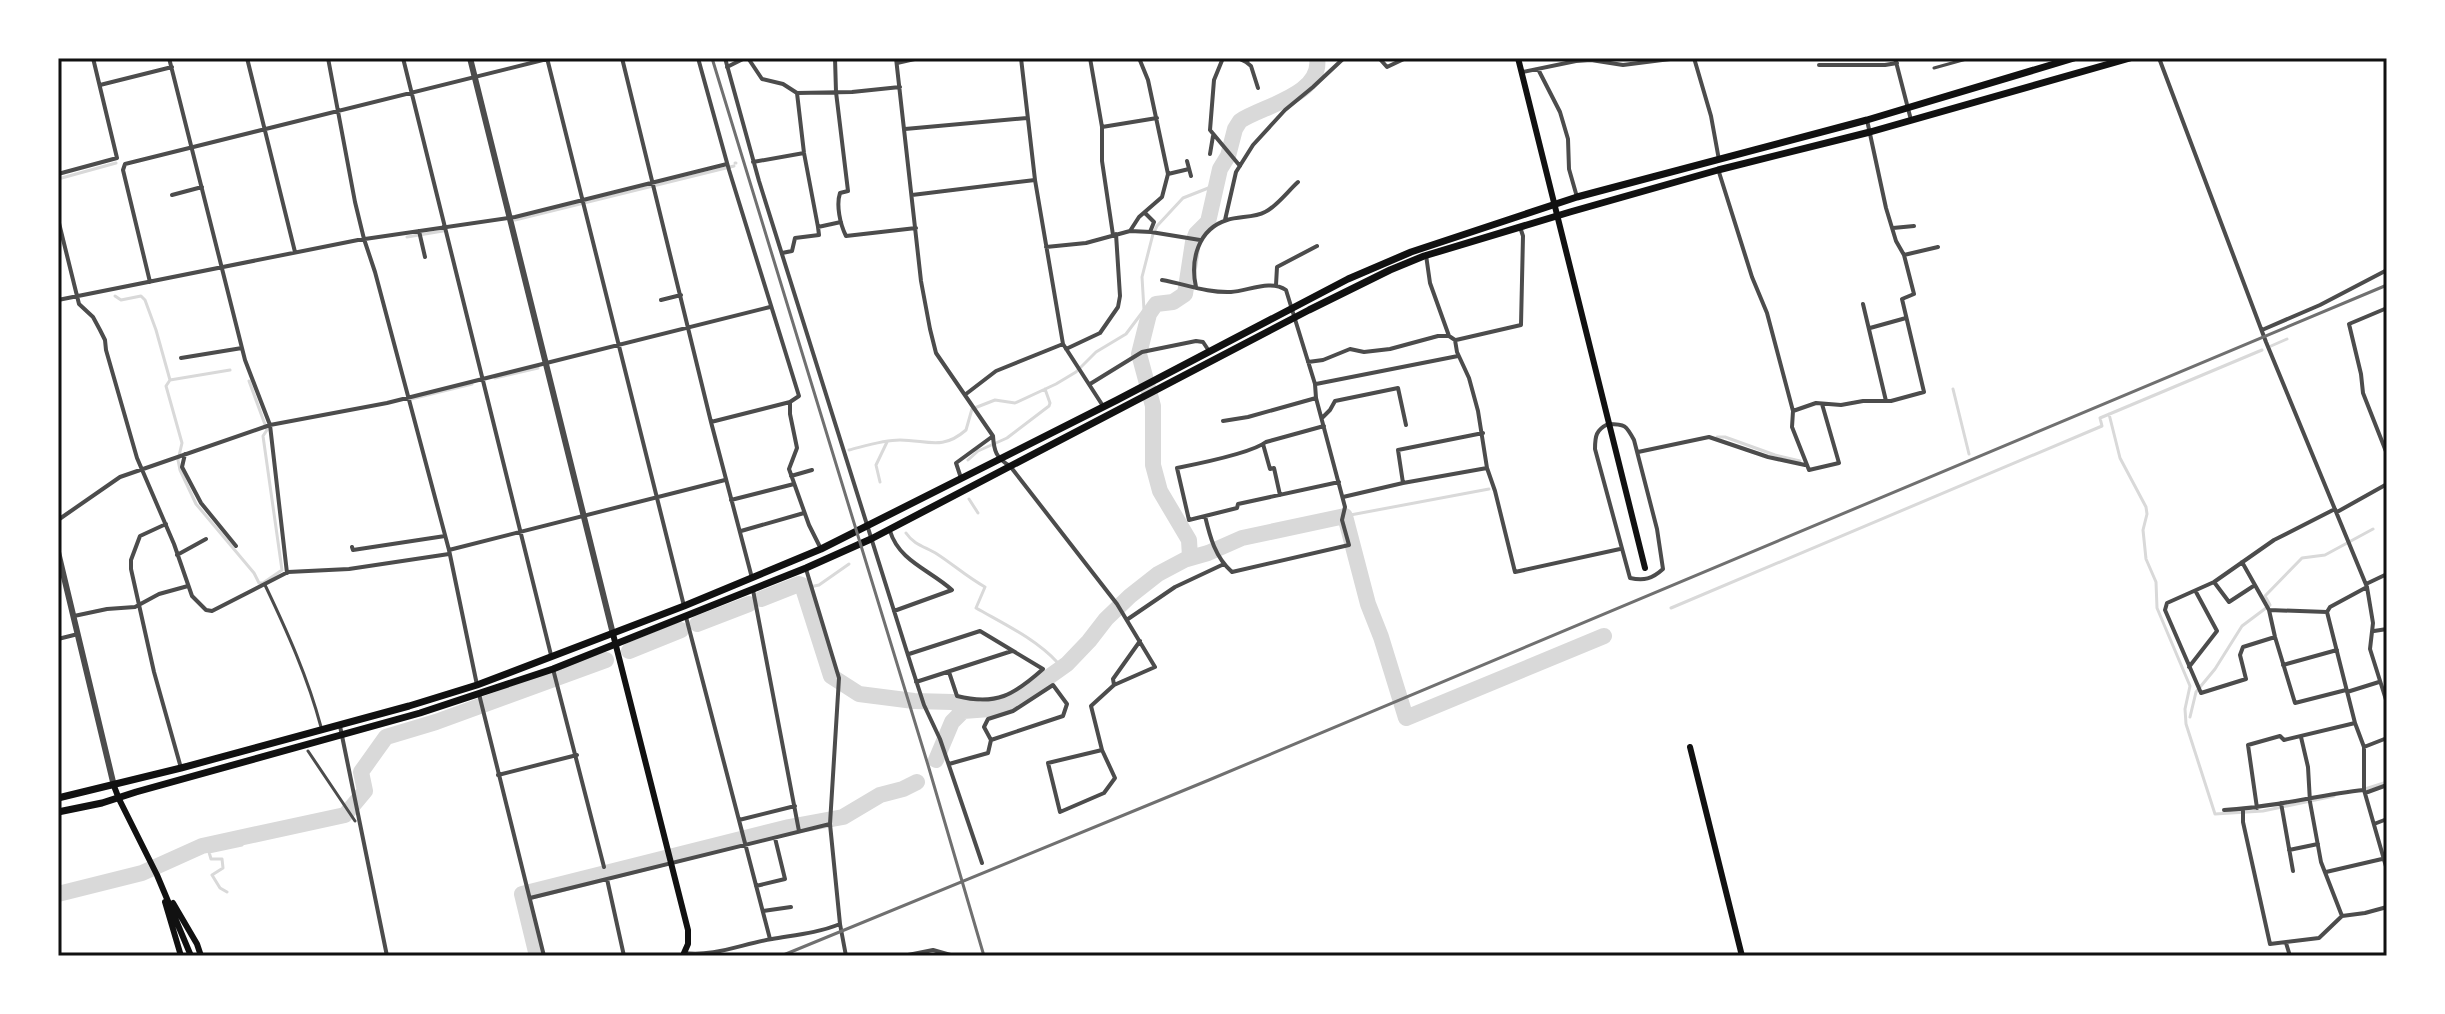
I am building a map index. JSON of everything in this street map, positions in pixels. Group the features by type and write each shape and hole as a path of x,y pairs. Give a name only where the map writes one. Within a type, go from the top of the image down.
{"main road":[{"path":"1518,58 1645,568"},
{"path":"58,812 119,799 555,676 616,645 686,616 808,573 1109,415 1209,352 1348,279 1411,252 1577,197 1867,120 2074,58"},
{"path":"58,798 340,726 477,685 684,606 821,549 1144,386 1151,389 1426,255 1718,170 1870,132 2130,58"},
{"path":"613,634 688,930 688,944 681,955"},
{"path":"1690,747 1742,956"},
{"path":"114,786 191,956"},
{"path":"156,873 181,956"},
{"path":"156,873 201,956"}],"street":[{"path":"58,174 117,158 93,58"},
{"path":"169,58 242,348 270,425 287,573"},
{"path":"247,58 295,252"},
{"path":"328,58 365,243 445,536 477,685"},
{"path":"403,58 552,657"},
{"path":"470,58 613,634"},
{"path":"150,282 123,166 126,163 548,58 684,606"},
{"path":"622,58 752,578"},
{"path":"698,58 728,167 799,396 790,402 711,422"},
{"path":"725,58 753,162 916,682 946,754 982,863"},
{"path":"727,67 746,58 762,79 783,84 797,93 900,87"},
{"path":"835,58 848,191 840,193 838,197 846,236 916,228"},
{"path":"919,58 897,60 923,295 936,353 975,407 993,438 998,459 1010,466 1117,604 1155,667 1114,685 1091,706 1102,750 1115,778 1104,793 1060,812 1048,763 1102,750"},
{"path":"1021,58 1035,180 1064,346 1109,415"},
{"path":"966,394 996,371 1100,333 1118,307 1120,296 1104,172 1102,127 1090,58"},
{"path":"1130,231 1139,217 1164,194 1168,174 1148,80 1139,58"},
{"path":"1223,58 1214,80 1210,130 1240,166"},
{"path":"1238,58 1248,60 1258,88"},
{"path":"1225,220 1236,172 1264,131 1344,58"},
{"path":"1379,58 1387,67 1406,58"},
{"path":"1521,72 1578,61 1623,65 1678,58"},
{"path":"1694,58 1711,116 1718,170 1752,277 1767,313 1793,411 1792,427 1809,470 1839,463 1822,404"},
{"path":"1934,68 1970,58"},
{"path":"2159,58 2262,330 2367,585 2373,631 2370,649 2387,703"},
{"path":"1819,65 1885,65 1896,60 1911,120"},
{"path":"100,85 172,67"},
{"path":"1538,69 1560,112 1568,139 1569,169 1577,197"},
{"path":"782,253 792,251 795,238 819,235 797,93"},
{"path":"905,129 1027,118"},
{"path":"1102,127 1157,118"},
{"path":"1793,411 1816,403 1841,405 1886,401 1924,392 1902,299 1914,294 1893,228 1867,120"},
{"path":"1210,154 1213,136"},
{"path":"753,162 804,153"},
{"path":"1187,161 1191,176"},
{"path":"58,300 295,252 509,218 728,167"},
{"path":"1168,174 1189,169"},
{"path":"912,195 1035,180"},
{"path":"1194,287 1199,240 1225,220 1266,212 1298,182"},
{"path":"172,195 202,187"},
{"path":"1145,213 1154,222 1152,232"},
{"path":"58,219 79,304 93,317 105,340 142,469 192,596 209,612 287,573 349,569 449,552 520,531 726,480"},
{"path":"818,227 841,222"},
{"path":"1893,228 1914,226"},
{"path":"1455,340 1521,325 1523,236 1520,227"},
{"path":"1046,247 1086,243 1130,231 1199,240"},
{"path":"419,234 425,257"},
{"path":"1276,285 1277,267 1317,246"},
{"path":"1904,255 1938,247"},
{"path":"1426,255 1430,283 1449,336 1455,340 1458,356 1469,378 1483,433 1487,468 1515,572 1620,549"},
{"path":"2262,330 2320,305 2387,270"},
{"path":"1162,280 1225,292 1276,285 1286,290 1315,384 1343,497 1345,507 1342,520 1349,545 1232,572 1216,550 1205,516"},
{"path":"661,300 681,295"},
{"path":"1863,304 1886,401"},
{"path":"58,520 113,481 270,425 408,398 770,307"},
{"path":"2387,308 2349,324 2363,393 2387,454"},
{"path":"1869,328 1906,318"},
{"path":"1308,362 1323,360 1350,349 1364,352 1390,349 1423,338 1449,336"},
{"path":"1090,384 1142,352 1196,341 1203,342 1209,352"},
{"path":"181,358 242,348"},
{"path":"1315,384 1458,356"},
{"path":"1322,418 1335,401 1398,388 1406,425"},
{"path":"1223,421 1316,398"},
{"path":"790,402 797,448 789,469 804,513 821,549"},
{"path":"1608,424 1627,427 1638,452 1657,529 1663,569 1655,576 1642,580 1630,578 1595,449 1595,436 1600,428 1608,424"},
{"path":"1324,426 1216,460 1177,468 1189,520 1237,508 1238,504 1339,482"},
{"path":"1403,483 1398,450 1483,433"},
{"path":"1638,452 1709,437 1789,463 1804,462"},
{"path":"961,478 956,463 993,438"},
{"path":"1263,444 1270,469 1274,468 1280,495"},
{"path":"185,454 182,467 201,503 236,546"},
{"path":"1343,497 1487,468"},
{"path":"791,476 812,470"},
{"path":"731,500 794,484"},
{"path":"2275,637 2243,647 2240,655 2246,679 2201,693 2165,610 2167,603 2214,582 2274,540 2387,484"},
{"path":"740,531 804,513"},
{"path":"166,524 140,536 131,560 154,672 181,768"},
{"path":"889,528 896,546 909,560 952,590 894,611"},
{"path":"352,547 353,550 445,536"},
{"path":"177,555 206,539"},
{"path":"58,552 114,786"},
{"path":"2242,562 2269,610 2295,703 2380,682"},
{"path":"1128,619 1175,587 1224,564"},
{"path":"808,573 839,678 830,823 846,956"},
{"path":"2387,574 2330,607 2327,612 2346,691 2364,747 2362,790 2387,870"},
{"path":"2214,582 2229,602 2255,585"},
{"path":"265,585 313,698 322,730"},
{"path":"74,616 139,605 159,594 188,586"},
{"path":"753,590 799,830"},
{"path":"2189,667 2217,631 2196,592"},
{"path":"2269,610 2327,612"},
{"path":"686,616 770,939"},
{"path":"2373,631 2387,629"},
{"path":"908,654 980,631 1043,669 1026,684 997,699 978,701 957,696 949,672"},
{"path":"58,639 78,634"},
{"path":"1114,685 1113,679 1140,641"},
{"path":"2283,665 2337,650"},
{"path":"916,682 1012,651"},
{"path":"555,676 604,867"},
{"path":"949,764 988,753 991,740 984,727 988,719 1013,711 1053,685 1067,704 1063,716 991,740"},
{"path":"480,698 544,956"},
{"path":"2257,808 2248,745 2280,736 2284,740 2301,737 2355,723"},
{"path":"340,726 387,956"},
{"path":"2301,737 2321,862 2342,916"},
{"path":"2364,747 2387,738"},
{"path":"308,751 355,821"},
{"path":"498,775 577,755"},
{"path":"2224,810 2243,812 2387,785"},
{"path":"2281,805 2293,871"},
{"path":"738,820 795,806"},
{"path":"2243,812 2270,944 2319,938 2342,916 2387,907"},
{"path":"2374,824 2387,819"},
{"path":"530,897 830,823"},
{"path":"756,886 785,879 775,838"},
{"path":"2289,850 2318,844"},
{"path":"2326,872 2383,858"},
{"path":"607,879 624,956"},
{"path":"763,911 791,907"},
{"path":"681,955 700,955 770,939 824,931 840,924"},
{"path":"2286,943 2290,956"},
{"path":"903,956 940,950 954,956"}],"waterway":[{"path":"936,760 952,722 963,711 990,709 1015,701 1067,664 1130,596 1158,574 1190,557 1189,540 1160,491 1153,465 1153,406 1139,354 1149,314 1156,304 1173,302 1185,294 1193,242 1208,222 1220,169 1240,121 1301,90 1311,81 1317,58"},
{"path":"58,179 116,163"},
{"path":"515,220 734,166"},
{"path":"849,450 894,440 934,443 949,440 966,430 972,409 995,400 1015,403 1076,372 1096,352 1126,334 1144,310 1142,277 1157,226 1183,198 1216,185"},
{"path":"407,237 443,231"},
{"path":"115,296 121,300 141,296 145,300 170,380 230,370"},
{"path":"2271,346 2287,339"},
{"path":"1671,608 2102,426 2100,418 2262,350"},
{"path":"495,378 538,368"},
{"path":"170,380 166,386 182,443 178,460 180,470 196,504 259,583 263,583 282,570 263,436 267,430 249,381"},
{"path":"411,399 472,384"},
{"path":"968,460 978,451 1007,438 1049,406 1045,389"},
{"path":"1953,389 1969,454"},
{"path":"2109,414 2120,458 2146,507 2143,530 2146,559 2156,582 2157,608 2190,686 2185,709 2186,724 2215,814 2263,811 2334,796"},
{"path":"1717,437 1800,461"},
{"path":"880,482 876,465 887,442"},
{"path":"1345,516 1489,489"},
{"path":"969,499 978,513"},
{"path":"1187,559 1242,538 1345,516 1368,604 1406,718 1604,636"},
{"path":"2190,717 2196,692 2215,669 2242,626 2270,605 2265,596 2302,558 2325,555 2373,529"},
{"path":"906,533 916,543 985,587 976,608 1030,639 1058,663"},
{"path":"805,588 819,585 849,564"},
{"path":"761,599 802,585 831,676 859,694 952,702 977,709"},
{"path":"697,624 749,604"},
{"path":"629,651 681,630"},
{"path":"58,894 142,873 202,846 345,815 365,791 361,772 386,737 606,660"},
{"path":"537,956 522,894 789,827 843,817 880,795 917,782"},
{"path":"2365,789 2387,782"},
{"path":"227,892 220,888 212,875 223,868 222,859 211,859 209,852 242,845 240,838"}],"railway":[{"path":"712,58 984,956"},
{"path":"781,956 1209,780 2387,285"}]}
